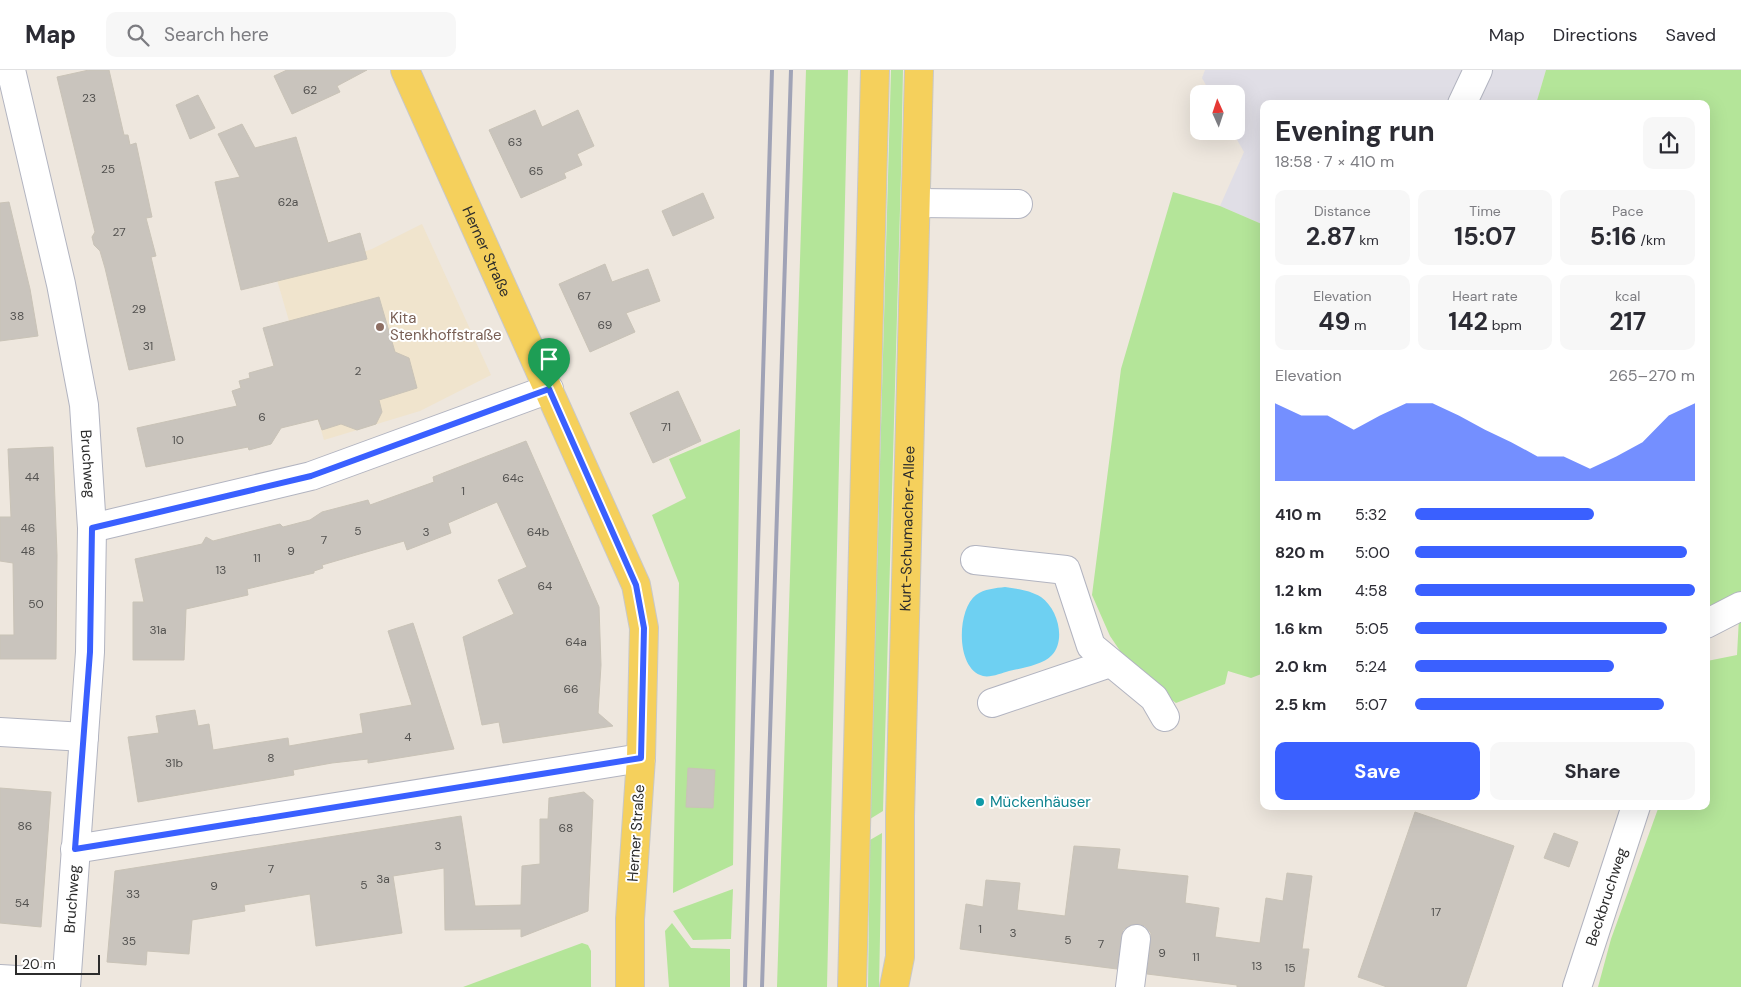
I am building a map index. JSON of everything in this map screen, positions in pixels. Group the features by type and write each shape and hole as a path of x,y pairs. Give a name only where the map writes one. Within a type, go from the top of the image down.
{"main road":[{"name":"Herner Straße","path":"404,70 636,585 644,628 641,758 630,919 630,987"},
{"path":"852,987 876,70"},
{"name":"Kurt-Schumacher-Allee","path":"894,987 900,957 900,816 919,70"}],"street":[{"name":"Bruchweg","path":"11,70 61,284 82,396 92,528 90,652 66,985"},
{"path":"1464,100 1478,70"},
{"path":"916,203 1018,204"},
{"path":"92,528 311,476 549,389"},
{"path":"975,560 1066,570 1092,646 1154,698 1165,717"},
{"path":"1710,622 1741,606"},
{"path":"992,703 1110,663"},
{"path":"0,732 84,737"},
{"path":"75,849 641,758"},
{"name":"Beckbruchweg","path":"1578,987 1635,810"},
{"path":"1130,987 1136,939"},
{"path":"0,979 66,985"}],"shaded area":[{"path":"1205,70 1546,70 1537,100 1260,100 1260,223 1220,206 1244,152 1237,140 1245,140 1245,85 1206,85 1202,78"},
{"name":"Kita Stenkhoffstraße","path":"422,224 491,375 420,411 324,440 277,280 372,249"}],"green space":[{"path":"806,70 848,70 827,987 777,987"},
{"path":"891,70 903,70 901,174 883,811 870,819"},
{"path":"1546,70 1741,70 1741,987 1598,987 1611,939 1658,810 1710,810 1710,660 1737,655 1740,599 1710,613 1710,100 1537,100"},
{"path":"1173,192 1220,206 1260,223 1260,675 1251,678 1228,671 1225,684 1176,703 1135,673 1110,636 1092,595 1121,369"},
{"path":"740,429 733,865 673,893 679,583 652,515 686,498 669,459"},
{"path":"882,833 879,987 868,987 870,840"},
{"path":"733,889 731,939 693,940 673,911"},
{"path":"672,923 691,948 730,949 730,987 669,987 665,931"},
{"path":"582,943 588,945 591,951 591,987 463,987"}],"water":[{"path":"1005,587 1033,593 1047,602 1056,617 1059,641 1052,655 1043,661 1032,666 996,675 983,676 974,671 967,662 963,651 962,625 970,602 976,595 986,590"}],"building":[{"path":"89,70 109,70 124,135 128,135 130,145 136,143 152,217 146,218 156,256 151,257 175,360 129,370 105,268 100,251 94,245 92,237 95,232 57,77"},
{"path":"287,70 367,70 337,86 340,92 292,114 274,76"},
{"path":"198,95 215,128 190,139 176,105"},
{"path":"535,110 542,127 578,110 594,146 577,154 582,165 564,173 566,178 521,198 489,130"},
{"path":"242,124 255,148 296,137 328,243 360,233 367,259 241,290 215,182 240,177 218,134"},
{"path":"703,193 714,218 673,236 662,211"},
{"path":"9,202 30,289 38,336 0,341 0,203"},
{"path":"605,264 612,282 648,269 660,301 626,313 635,332 590,352 559,284"},
{"path":"379,297 395,352 409,358 417,388 379,400 382,412 376,424 357,430 341,424 322,430 318,419 281,428 271,444 249,450 248,447 146,467 137,428 237,406 232,391 241,388 239,381 250,378 249,373 274,366 263,328"},
{"path":"678,391 701,441 653,463 630,413"},
{"path":"526,441 599,607 601,665 598,713 613,726 503,743 499,722 482,725 463,637 514,614 498,580 527,567 497,502 448,523 451,533 407,550 404,541 322,565 323,568 314,571 314,573 247,589 248,595 186,609 184,660 133,660 133,602 144,602 135,559 202,544 206,537 213,541 280,524 283,527 310,520 322,512 368,500 370,505 434,482 433,477"},
{"path":"53,447 57,555 56,659 0,659 0,635 14,635 13,563 0,561 0,517 11,517 8,449"},
{"path":"413,623 454,749 368,763 368,759 332,763 293,770 294,775 138,802 128,737 159,733 156,716 195,710 198,726 209,724 213,750 288,738 289,746 363,733 360,714 412,705 388,631"},
{"path":"688,768 715,770 713,808 686,807"},
{"path":"0,788 51,792 41,927 0,923"},
{"path":"584,792 593,800 588,911 521,937 521,929 445,930 444,868 393,876 402,933 316,946 310,894 244,905 245,911 192,920 189,954 147,951 146,965 107,962 115,871 461,816 475,906 521,905 522,866 540,864 540,819 548,819 549,798"},
{"path":"1415,812 1514,846 1466,987 1387,987 1358,977"},
{"path":"1554,833 1578,842 1569,867 1544,858"},
{"path":"1074,846 1120,849 1117,869 1188,876 1185,903 1219,908 1215,937 1260,943 1266,898 1283,901 1287,873 1312,876 1302,949 1309,949 1304,987 1237,987 1237,985 1147,974 1151,933 1145,926 1137,924 1130,925 1123,930 1117,969 960,949 966,904 983,907 986,880 1020,883 1017,910 1065,916"}],"railway":[{"path":"745,987 772,70"},
{"path":"762,987 791,70"}],"place":[{"name":"Kita Stenkhoffstraße","path":"380,327"},
{"name":"Mückenhäuser","path":"980,802"}],"route":[{"path":"549,389 636,585 644,628 641,758 75,849 90,652 92,528 311,476 549,389"}]}
